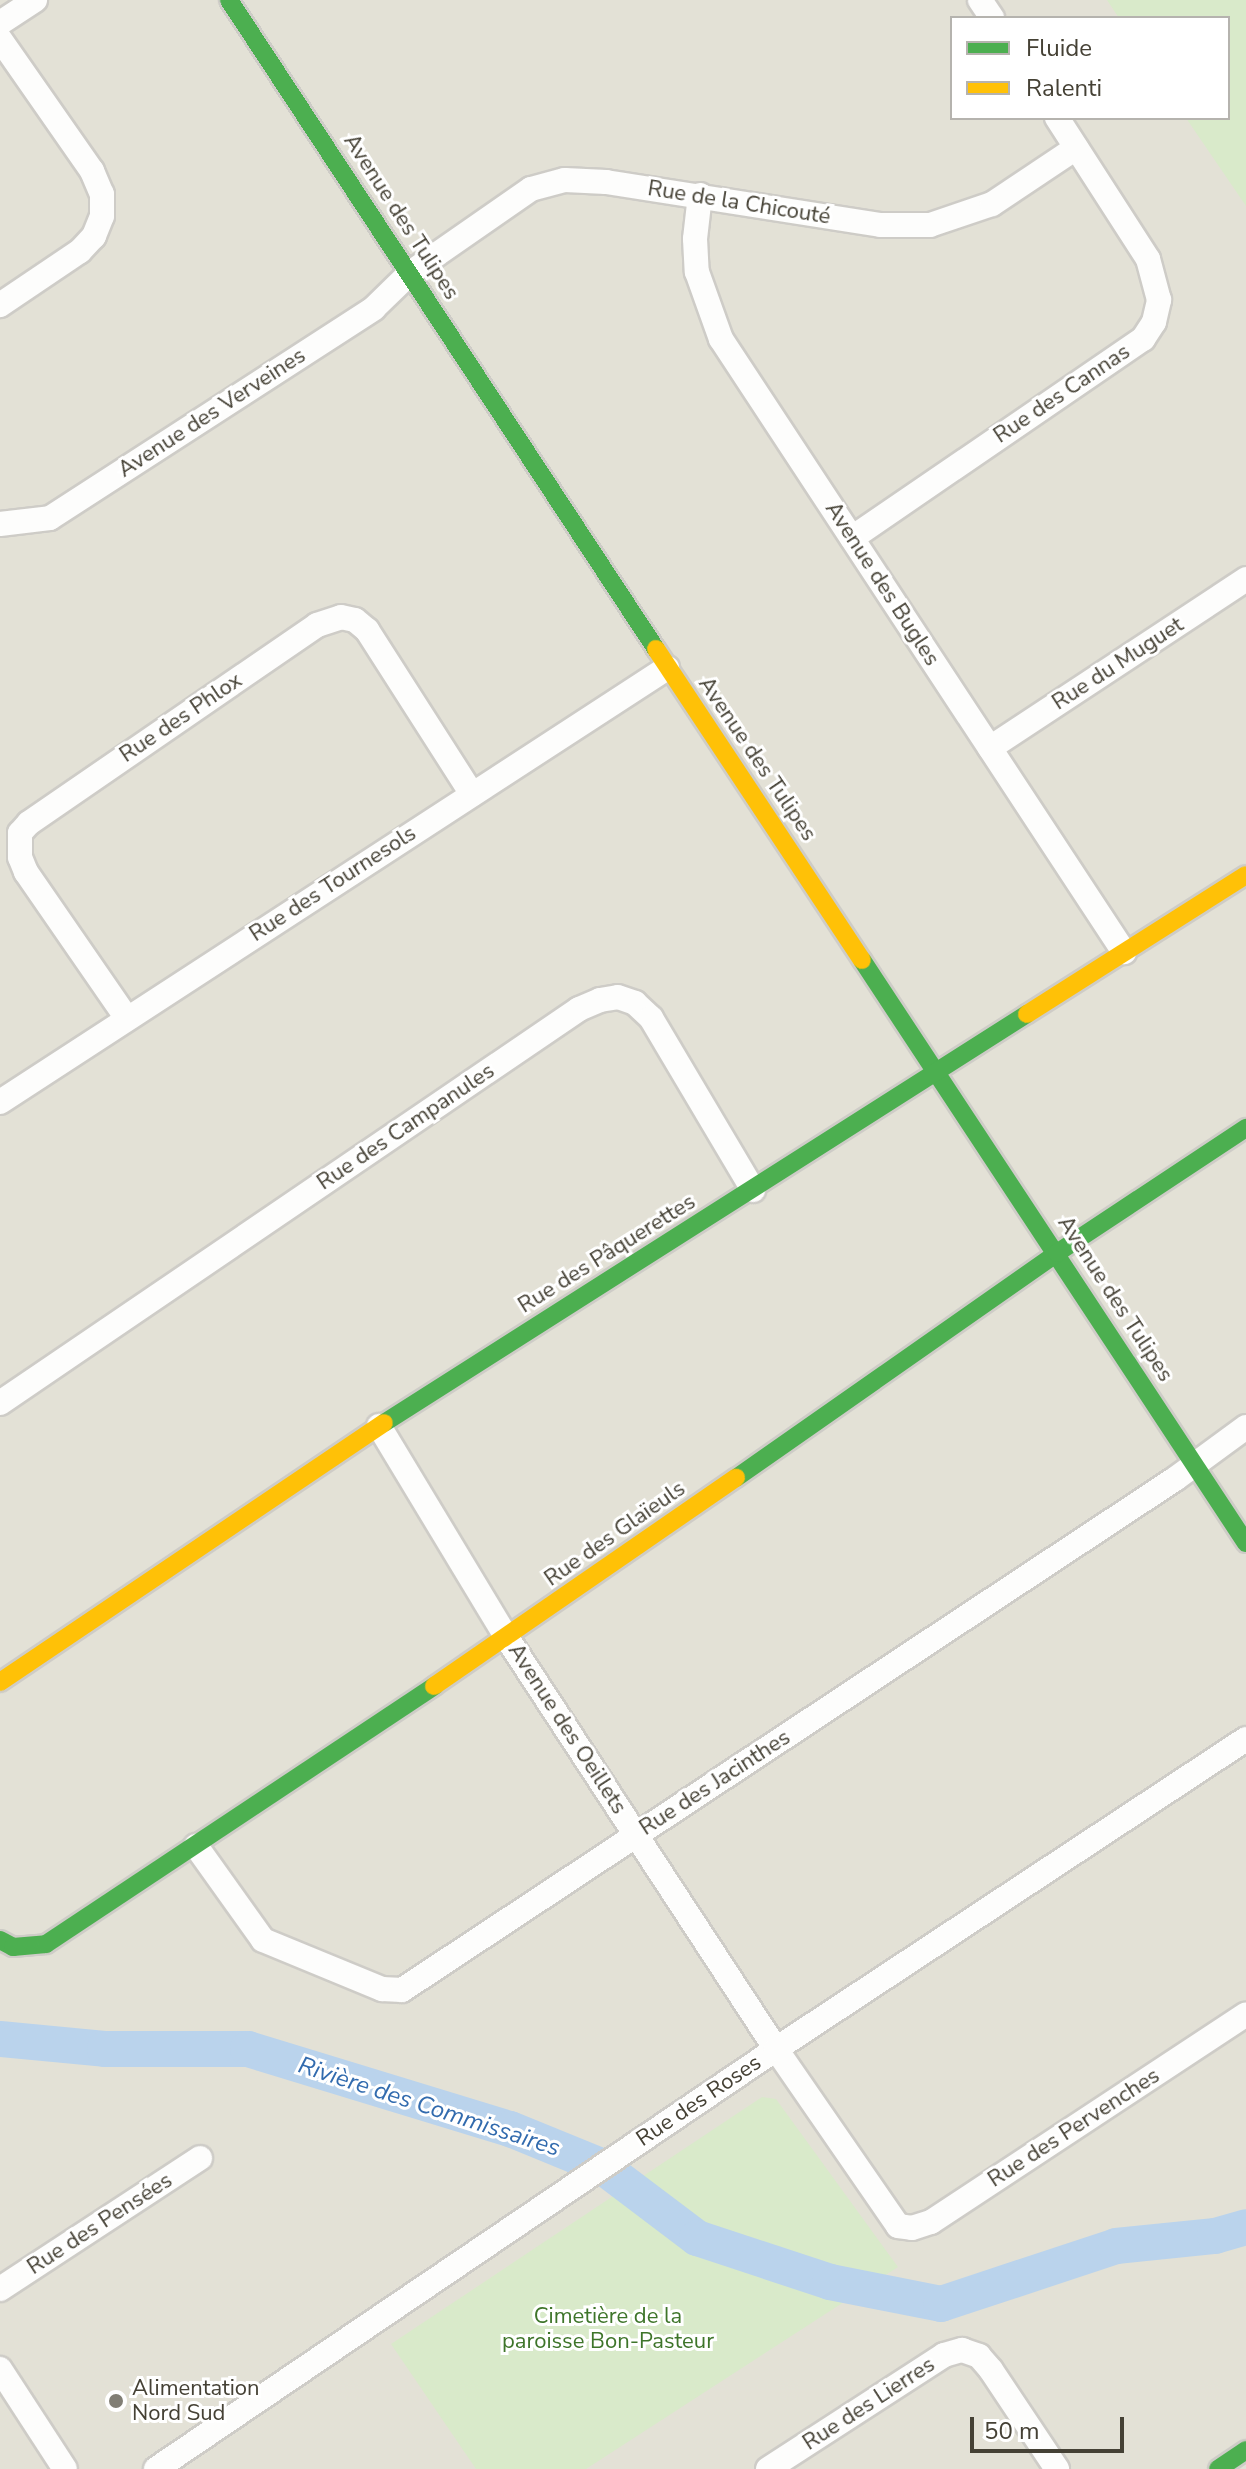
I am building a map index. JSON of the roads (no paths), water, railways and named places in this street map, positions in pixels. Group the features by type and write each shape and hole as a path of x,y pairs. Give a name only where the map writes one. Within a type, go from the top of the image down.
{"street":[{"path":"0,23 35,0"},
{"name":"Avenue des Tulipes","path":"229,0 1246,1543"},
{"path":"0,39 92,171 102,194 102,216 94,236 80,251 0,305"},
{"name":"Rue des Cannas","path":"852,538 1143,339 1154,322 1159,300 1148,259 1058,120"},
{"name":"Rue de la Chicouté","path":"410,273 531,189 565,180 606,182 700,195 881,225 930,225 992,204 1076,148"},
{"name":"Avenue des Bugles","path":"700,195 695,239 697,272 721,339 1124,952"},
{"name":"Avenue des Verveines","path":"0,524 50,518 374,308 410,273"},
{"name":"Rue du Muguet","path":"990,748 1246,579"},
{"name":"Rue des Phlox","path":"126,1017 26,872 20,857 20,833 29,823 317,625 341,617 355,620 367,630 472,794"},
{"name":"Rue des Tournesols","path":"0,1102 126,1017 667,668"},
{"name":"Rue des Pâquerettes","path":"0,1682 379,1426 1246,875"},
{"name":"Rue des Campanules","path":"0,1403 579,1009 600,1000 618,997 635,1003 651,1018 753,1190"},
{"name":"Rue des Glaïeuls","path":"0,1940 13,1947 46,1944 507,1638 1057,1253 1246,1128"},
{"name":"Avenue des Oeillets","path":"379,1426 507,1638 776,2049 898,2226"},
{"name":"Rue des Jacinthes","path":"196,1846 263,1940 382,1989 402,1990 1194,1465 1246,1427"},
{"name":"Rue des Roses","path":"156,2469 776,2049 1246,1739"},
{"name":"Rue des Pervenches","path":"898,2226 912,2228 931,2222 1246,2014"},
{"name":"Rue des Pensées","path":"0,2289 200,2158"},
{"name":"Rue des Lierres","path":"768,2469 944,2355 962,2350 979,2356 991,2370 1057,2469"},
{"path":"0,2369 65,2469"},
{"path":"1218,2469 1246,2450"}],"waterway":[{"name":"Rivière des Commissaires","path":"0,2039 105,2049 248,2049 510,2129 603,2167 697,2238 830,2282 941,2304 1116,2246 1215,2236 1246,2227"}],"place":[{"name":"Alimentation Nord Sud","path":"116,2401"}],"park label":[{"name":"Cimetière de la paroisse Bon-Pasteur","path":"608,2328"}]}
